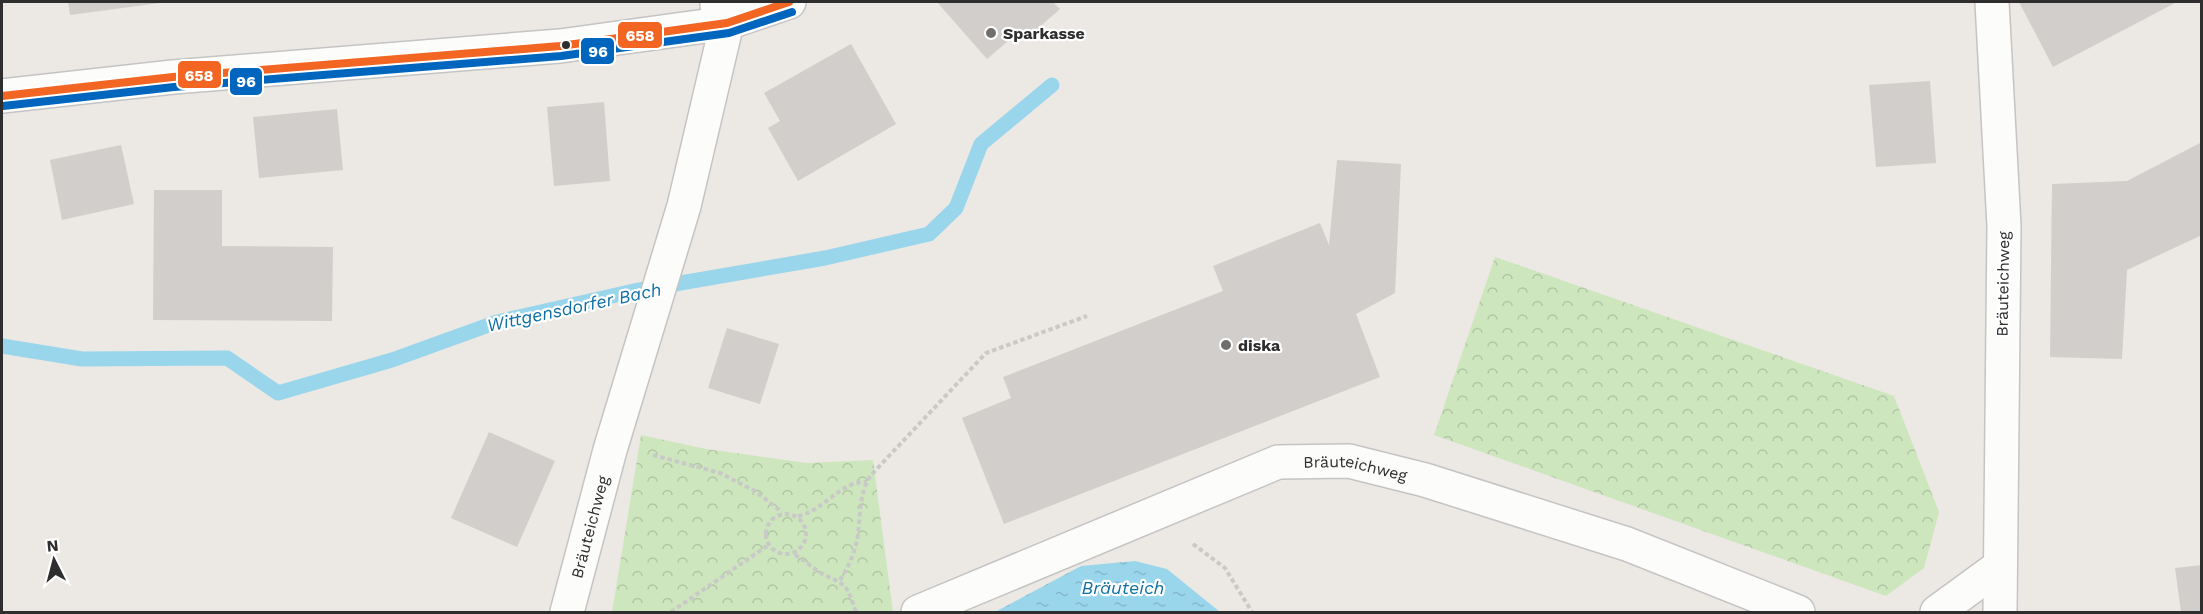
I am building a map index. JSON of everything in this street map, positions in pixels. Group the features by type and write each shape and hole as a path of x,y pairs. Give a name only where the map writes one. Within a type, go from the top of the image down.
{"street":[{"path":"2,96 173,77 560,46 721,12 789,2"},
{"name":"Bräuteichweg","path":"1992,2 2004,226 2000,612"},
{"name":"Bräuteichweg","path":"567,612 610,450 684,206 721,12"},
{"name":"Bräuteichweg","path":"918,612 1278,462 1349,461 1425,480 1627,544 1798,612"},
{"path":"1937,612 2000,566"}],"path":[{"path":"840,580 849,566 857,541 866,482 986,353 1087,316"},
{"path":"610,450 649,453 720,474 755,491 782,512 798,516 808,514 853,481 866,482"},
{"path":"782,512 770,523 765,535 767,546 781,554 795,555 822,573 840,580 849,592 856,612"},
{"path":"1156,512 1172,529 1225,568 1252,612"},
{"path":"795,555 806,543 806,528 798,516"},
{"path":"671,612 767,546"}],"green space":[{"path":"1495,257 1894,396 1939,512 1924,568 1886,596 1434,435"},
{"path":"641,435 706,449 807,463 873,460 893,612 612,612"}],"water":[{"name":"Bräuteich","path":"1135,561 1167,569 1220,612 995,612 1081,566"}],"building":[{"path":"68,2 160,2 160,3 70,15"},
{"name":"Sparkasse","path":"937,2 1053,2 1060,9 1028,37 1021,30 987,59"},
{"path":"2019,2 2177,2 2053,67"},
{"path":"851,44 896,124 798,181 768,128 780,121 764,93"},
{"path":"1930,81 1936,163 1876,167 1869,85"},
{"path":"604,102 610,181 554,186 547,107"},
{"path":"337,109 343,170 259,178 253,117"},
{"path":"2202,142 2202,235 2127,270 2122,359 2050,357 2052,184 2127,181"},
{"path":"121,145 134,204 62,220 50,160"},
{"name":"diska","path":"1337,160 1401,164 1395,293 1356,314 1380,377 1004,524 962,418 1011,398 1003,377 1223,291 1213,266 1320,223 1329,245"},
{"path":"154,190 222,190 222,246 333,247 332,321 153,320"},
{"path":"727,328 779,344 760,404 708,388"},
{"path":"489,432 555,461 517,547 451,518"},
{"path":"2202,565 2202,612 2181,612 2175,568"}],"waterway":[{"name":"Wittgensdorfer Bach","path":"2,346 82,359 227,358 278,393 392,360 497,322 634,291 825,258 929,234 956,208 981,144 1052,85"}],"transit line":[{"name":"658","path":"2,96 173,77 560,46 727,23 789,2"},
{"name":"96","path":"3,106 174,87 561,56 729,33 792,12"}],"place":[{"name":"Sparkasse","path":"991,33"},
{"name":"diska","path":"1226,345"}]}
